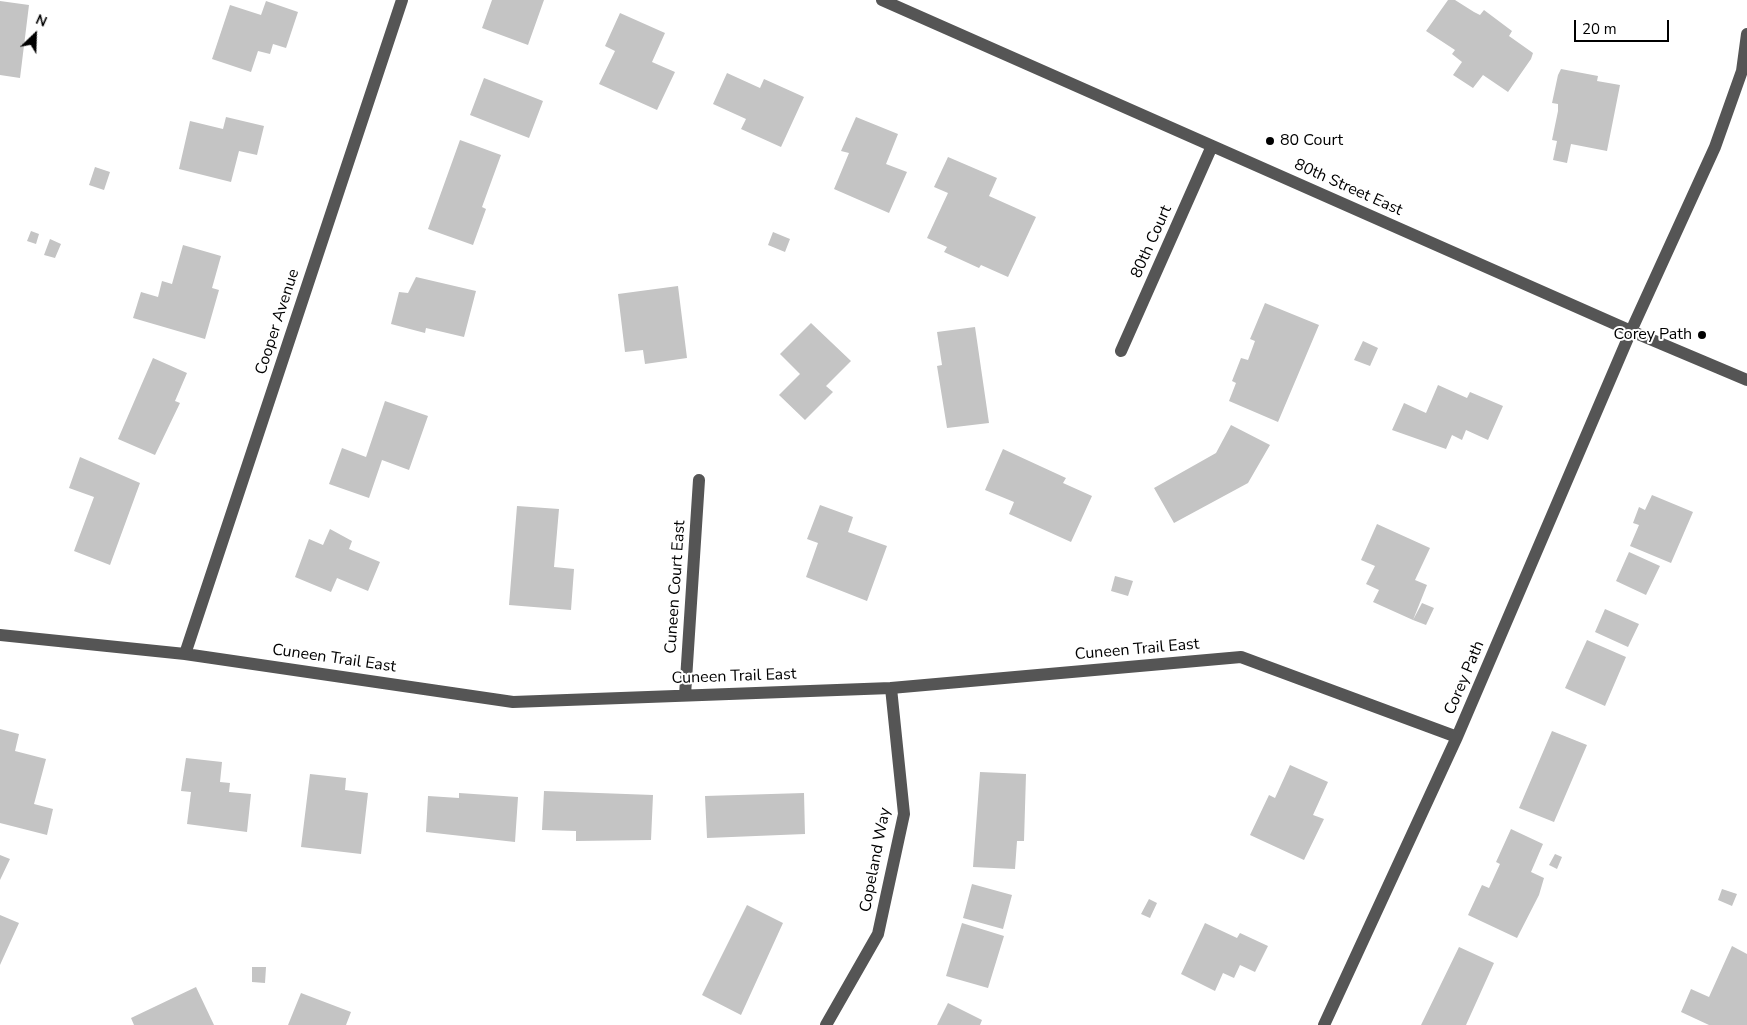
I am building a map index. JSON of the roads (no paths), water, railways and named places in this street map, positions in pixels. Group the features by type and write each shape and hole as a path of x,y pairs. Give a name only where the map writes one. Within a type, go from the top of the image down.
{"street":[{"name":"Cooper Avenue","path":"185,654 402,0"},
{"name":"80th Street East","path":"882,0 1631,331 1747,380"},
{"name":"Corey Path","path":"1324,1025 1457,737 1631,331 1715,147 1742,71 1747,34"},
{"name":"80th Court","path":"1121,351 1212,146"},
{"name":"Cuneen Court East","path":"684,695 699,480"},
{"name":"Cuneen Trail East","path":"0,635 185,654 513,702 891,688 1241,657 1457,737"},
{"name":"Copeland Way","path":"826,1025 878,934 904,814 891,688"}],"place":[{"name":"80 Court","path":"1270,141"},
{"name":"Corey Path","path":"1702,335"}]}
